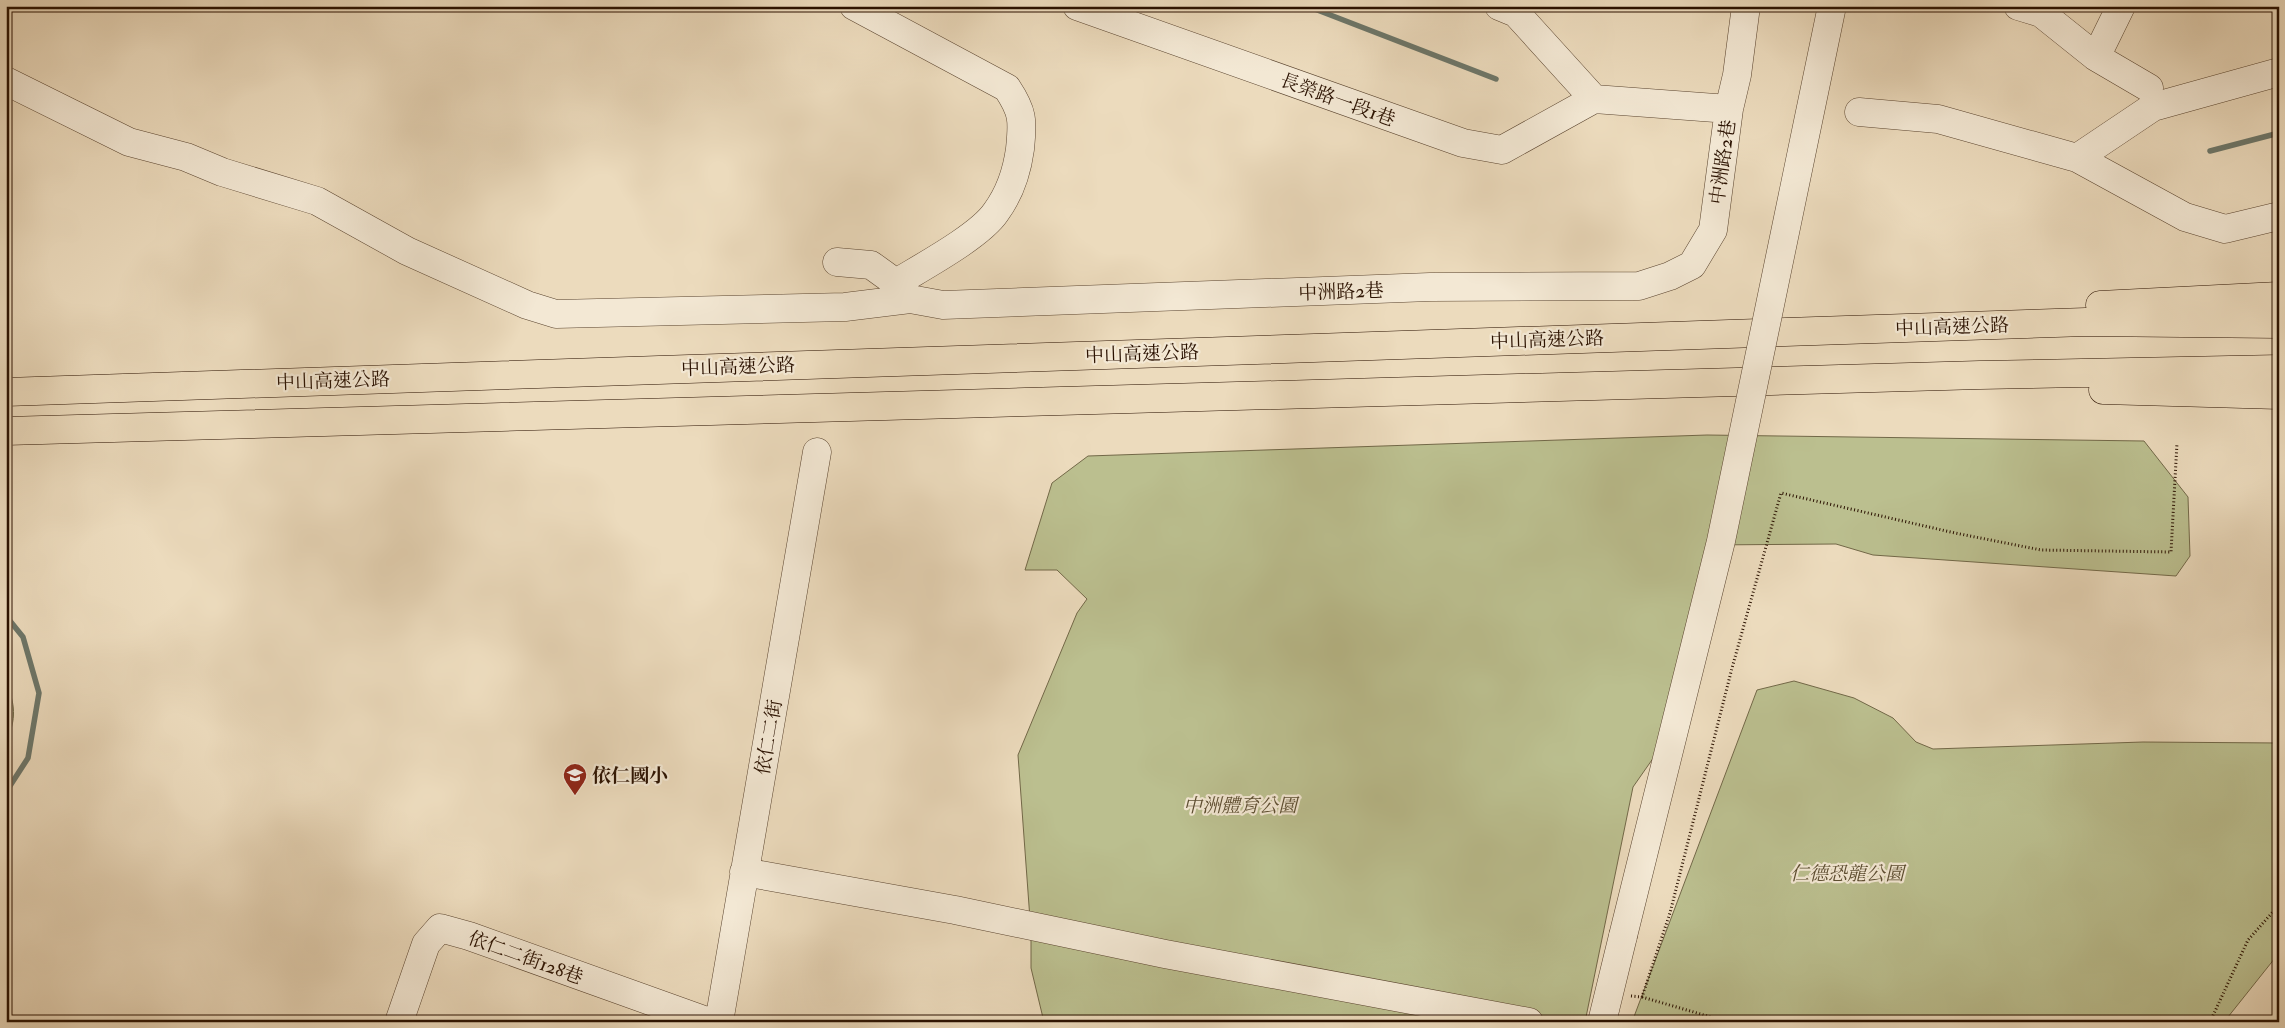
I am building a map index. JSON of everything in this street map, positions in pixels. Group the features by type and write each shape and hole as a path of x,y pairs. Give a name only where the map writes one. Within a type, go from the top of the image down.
{"highway":[{"path":"1987,325 2084,306 2279,296"},
{"name":"中山高速公路","path":"6,392 2086,322 2279,324"},
{"path":"6,431 1980,375 2279,369"},
{"path":"1980,375 2066,389 2279,396"}],"street":[{"path":"6,81 129,142 186,157 222,172 317,201 407,251 527,305 556,314 845,307 903,291 950,250 996,214 1017,172 1022,128 1019,106 1007,88 854,6"},
{"name":"長榮路一段1巷","path":"1077,6 1463,143 1502,150 1594,100"},
{"path":"1499,6 1516,12 1594,100 1729,109 1737,75 1746,6"},
{"path":"1604,1011 1721,541 1832,6"},
{"path":"2018,6 2041,13 2096,57 2149,88"},
{"path":"2096,57 2121,6"},
{"path":"2077,158 2153,107 2279,72"},
{"name":"中洲路2巷","path":"838,262 871,265 903,291 942,305 1430,287 1638,286 1670,276 1692,265 1713,230 1729,109"},
{"path":"1859,112 1938,119 2077,158 2185,216 2225,229 2279,216"},
{"name":"依仁二街","path":"720,1022 744,872 817,452"},
{"path":"744,872 955,910 1166,954 1529,1022"},
{"name":"依仁二街128巷","path":"399,1022 426,944 440,928 470,936 709,1022"}],"path":[{"path":"1642,997 1670,913 1732,668 1782,493 1955,533 2041,550 2171,552 2177,443"},
{"path":"2210,1022 2248,940 2279,905"},
{"path":"1604,1011 1626,995 1642,997 1728,1022"}],"green space":[{"name":"中洲體育公園","path":"1707,435 2144,441 2188,497 2190,556 2176,576 1873,555 1836,544 1707,545 1668,737 1633,787 1585,1022 1044,1022 1031,968 1031,933 1018,755 1077,613 1087,599 1057,570 1025,570 1052,483 1088,456"},
{"path":"6,681 13,705 13,718 6,742"},
{"name":"仁德恐龍公園","path":"1794,681 1854,698 1893,718 1916,742 1933,749 2143,742 2279,743 2279,953 2224,1022 1632,1022 1757,690"}],"waterway":[{"path":"1307,6 1496,79"},
{"path":"2210,151 2279,133"},
{"path":"6,616 23,637 39,693 28,758 6,792"}],"place":[{"name":"依仁國小","path":"575,796"}]}
